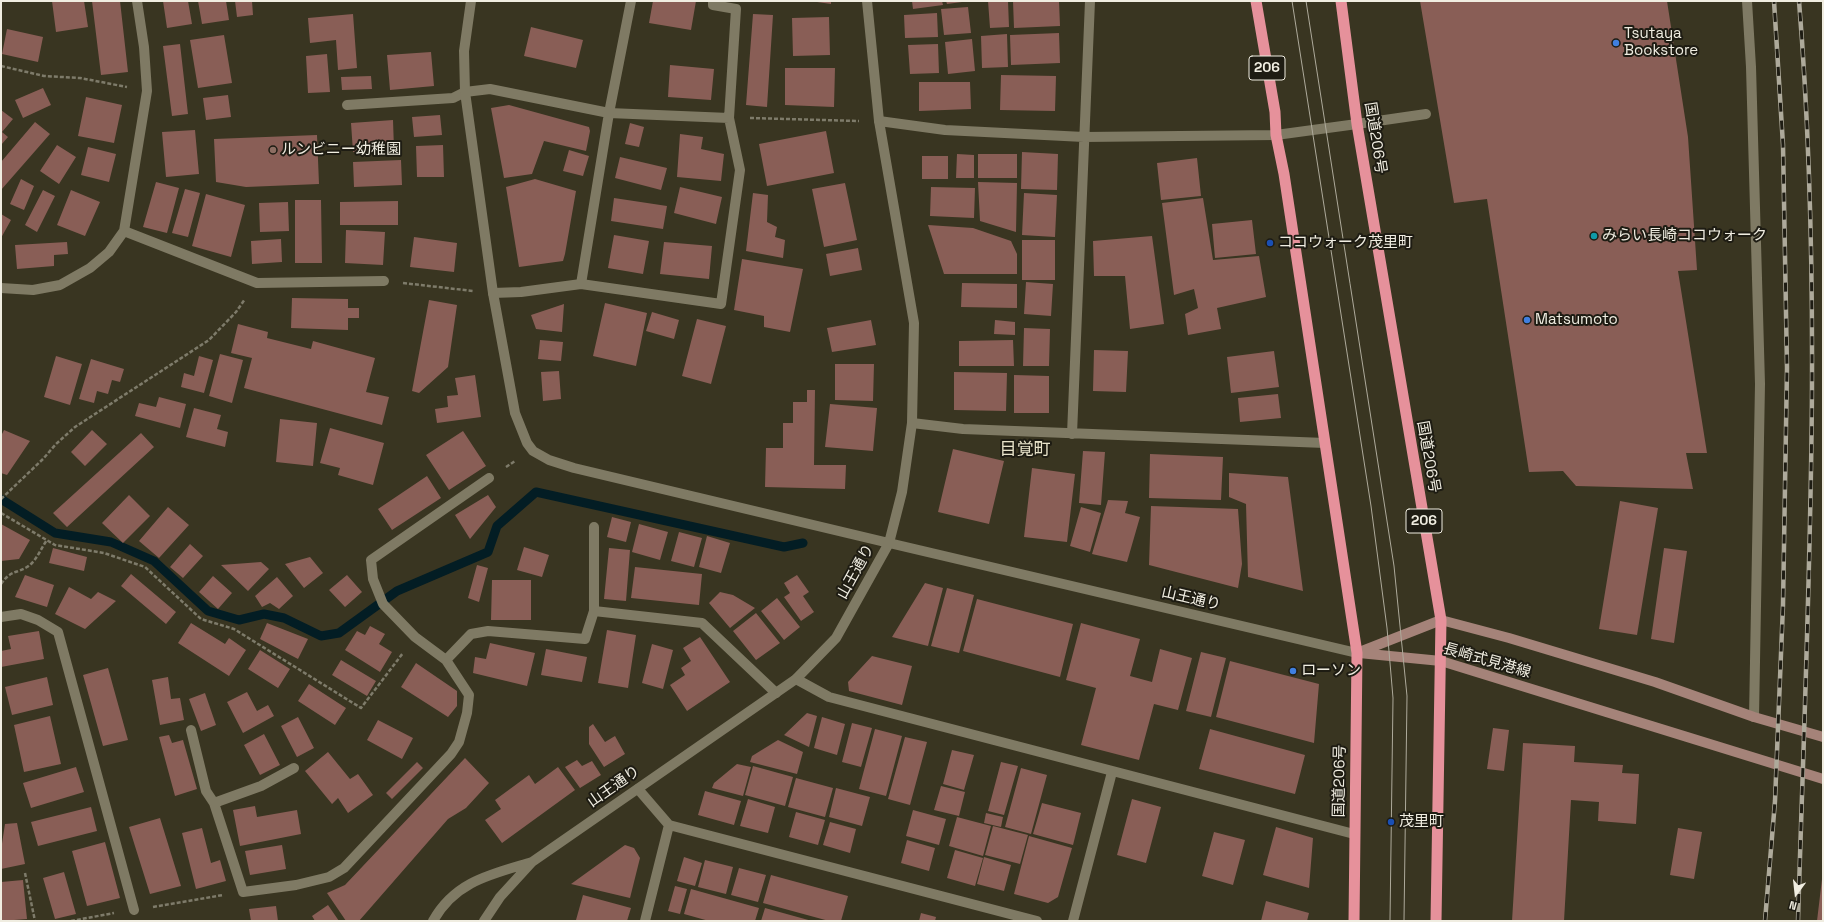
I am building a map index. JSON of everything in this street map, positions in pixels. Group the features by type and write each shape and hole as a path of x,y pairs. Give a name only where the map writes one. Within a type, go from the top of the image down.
{"highway":[{"name":"国道206号","path":"1256,1 1274,112 1276,135 1284,174 1356,653 1354,921"},
{"name":"国道206号","path":"1341,1 1357,124 1442,620 1436,921"}],"main road":[{"name":"長崎式見港線","path":"1356,653 1442,620 1509,638 1655,682 1754,717 1823,737"},
{"name":"長崎式見港線","path":"1356,653 1442,661 1823,779"}],"street":[{"path":"1,288 33,290 60,285 90,268 109,252 124,231 147,91 144,47 137,1"},
{"path":"471,1 464,51 465,92 492,293 515,413 527,443 533,451 549,460 574,468 889,543 902,492 912,423 914,323 879,121 867,1"},
{"path":"581,284 609,113 631,1"},
{"path":"492,293 521,292 581,284 721,304 740,170 730,118 736,9 713,4 713,1"},
{"path":"1072,434 1090,1"},
{"path":"1747,1 1751,67 1760,384 1754,717"},
{"path":"347,105 453,98 465,92 490,90 609,113 730,118"},
{"path":"879,121 945,130 1084,137 1276,135 1426,114"},
{"path":"124,231 257,283 384,281"},
{"path":"912,423 963,429 1325,443"},
{"path":"191,730 206,791 214,803 243,892 296,885 329,878 344,868 452,754 459,742 467,713 469,695 446,660 415,637 383,604 373,579 371,560 489,478"},
{"path":"446,660 471,634 488,631 585,639 594,611 594,527"},
{"name":"山王通り","path":"484,921 500,897 532,862 796,679 836,638 889,543 1356,653"},
{"path":"594,611 702,623 776,693"},
{"path":"1,617 21,614 38,620 58,632 134,910"},
{"path":"796,679 829,697 1354,834"},
{"path":"214,803 261,786 294,768"},
{"path":"1072,921 1112,772"},
{"path":"638,789 669,825 1037,921"},
{"path":"644,921 669,825"},
{"path":"433,921 441,907 458,891 477,880 532,862"}],"path":[{"path":"1,66 44,76 80,78 147,91"},
{"path":"730,118 879,121"},
{"path":"384,281 492,293"},
{"path":"1,499 75,427 209,340 236,312 257,283"},
{"path":"489,478 533,451"},
{"path":"1,513 55,545 104,553 145,568 201,619 234,629 361,708 415,637"},
{"path":"1,584 5,578 15,571 28,566 46,540"},
{"path":"25,873 36,921"},
{"path":"71,921 243,892"}],"building":[{"path":"52,1 84,1 88,27 56,32"},
{"path":"92,1 120,1 128,72 101,75"},
{"path":"163,1 188,1 192,24 167,28"},
{"path":"198,1 226,1 229,20 202,24"},
{"path":"235,1 252,1 253,15 237,17"},
{"path":"653,1 696,1 691,30 649,23"},
{"path":"831,1 831,4 817,2"},
{"path":"912,1 942,1 943,5 913,9"},
{"path":"946,1 961,1 962,2 947,4"},
{"path":"988,1 1008,1 1009,27 990,28"},
{"path":"1013,1 1059,1 1060,26 1014,28"},
{"name":"みらい長崎ココウォーク","path":"1420,1 1667,1 1688,137 1697,270 1678,271 1707,453 1686,453 1693,489 1576,486 1563,471 1529,472 1487,199 1454,203"},
{"path":"968,7 971,33 944,35 941,9"},
{"path":"937,13 938,37 905,38 904,15"},
{"path":"353,14 357,68 338,70 336,40 310,43 308,18"},
{"path":"753,14 773,15 767,107 746,105"},
{"path":"829,17 830,55 793,56 792,18"},
{"path":"531,27 583,40 576,68 524,56"},
{"path":"7,29 43,37 38,62 2,54"},
{"path":"1059,33 1060,63 1011,65 1010,35"},
{"path":"1007,34 1008,67 982,68 981,36"},
{"path":"224,35 232,83 198,88 190,40"},
{"path":"972,39 975,71 948,74 945,42"},
{"path":"180,44 188,114 172,116 163,46"},
{"path":"938,44 939,73 910,74 908,45"},
{"path":"431,52 434,86 390,90 387,55"},
{"path":"327,54 330,92 308,93 306,56"},
{"path":"670,65 714,69 711,100 668,97"},
{"path":"785,68 835,68 834,107 785,105"},
{"path":"1001,75 1056,76 1055,111 1000,110"},
{"path":"371,76 372,89 342,90 341,77"},
{"path":"919,82 970,82 971,109 919,111"},
{"path":"43,88 51,105 23,118 15,100"},
{"path":"228,95 231,117 206,120 203,98"},
{"path":"86,97 122,105 114,143 78,136"},
{"path":"509,105 589,127 590,131 586,151 544,141 532,174 504,178 491,108"},
{"path":"1,110 13,119 2,132 8,137 1,145"},
{"path":"440,115 442,135 414,137 412,117"},
{"path":"393,120 394,149 353,152 351,123"},
{"path":"35,122 50,134 1,190 1,162"},
{"path":"630,123 644,127 639,147 625,144"},
{"path":"195,130 199,174 166,177 162,132"},
{"path":"826,131 834,173 767,186 759,144"},
{"path":"680,134 703,137 701,149 724,154 721,181 677,177"},
{"path":"317,135 319,184 246,187 216,182 214,139"},
{"path":"57,145 76,157 59,184 40,171"},
{"path":"443,145 444,177 417,177 416,146"},
{"path":"88,147 116,154 109,182 81,175"},
{"path":"569,150 589,156 583,176 563,171"},
{"path":"1022,152 1058,154 1057,190 1021,189"},
{"path":"957,154 974,155 974,178 956,178"},
{"path":"978,154 1017,154 1017,178 978,178"},
{"path":"922,156 948,156 948,179 922,179"},
{"path":"620,157 667,168 661,190 615,178"},
{"path":"1197,158 1201,196 1161,200 1157,163"},
{"path":"401,160 402,185 354,187 353,162"},
{"path":"21,179 34,186 24,210 10,204"},
{"path":"535,179 576,191 565,254 563,261 519,267 506,187"},
{"path":"156,182 179,188 167,233 143,227"},
{"path":"978,182 1017,183 1016,232 980,221"},
{"path":"845,183 857,240 824,247 812,189"},
{"path":"680,187 722,197 716,224 674,213"},
{"path":"931,187 975,188 974,218 930,216"},
{"path":"185,189 200,193 188,237 172,233"},
{"path":"43,190 55,196 37,232 25,225"},
{"path":"71,190 100,202 85,236 57,225"},
{"path":"753,193 768,195 767,222 777,227 775,237 785,240 783,258 746,251"},
{"path":"1024,193 1057,195 1055,237 1022,235"},
{"path":"206,194 245,205 231,257 192,246"},
{"path":"614,198 667,206 663,229 611,221"},
{"path":"1203,198 1213,260 1259,256 1266,297 1217,308 1221,329 1188,335 1185,314 1198,308 1194,289 1174,295 1162,203"},
{"path":"295,200 321,200 322,263 295,263"},
{"path":"398,201 398,225 340,225 340,202"},
{"path":"288,202 289,231 260,232 259,203"},
{"path":"1,214 11,220 1,238"},
{"path":"1252,220 1256,254 1215,258 1212,224"},
{"path":"928,225 973,228 1011,241 1017,254 1017,274 944,274"},
{"path":"346,230 385,232 383,265 345,263"},
{"path":"614,235 649,241 643,274 608,268"},
{"path":"1152,236 1164,324 1130,329 1125,276 1094,276 1093,241"},
{"path":"414,237 457,243 454,272 410,267"},
{"path":"281,239 282,262 252,264 251,241"},
{"path":"1022,240 1055,240 1055,280 1022,280"},
{"path":"67,242 68,254 54,255 54,266 17,269 15,245"},
{"path":"664,242 712,246 709,279 660,274"},
{"path":"858,248 862,270 830,276 826,254"},
{"path":"742,259 803,269 790,332 764,327 764,316 734,310"},
{"path":"1026,282 1053,284 1051,316 1024,314"},
{"path":"962,283 1017,284 1017,308 961,307"},
{"path":"292,298 348,299 348,308 359,308 359,318 348,318 348,330 291,328"},
{"path":"429,300 457,305 448,367 419,393 412,391"},
{"path":"605,303 647,313 636,366 593,356"},
{"path":"564,304 562,332 536,329 531,315"},
{"path":"652,312 679,320 674,339 646,331"},
{"path":"697,319 726,326 711,384 682,376"},
{"path":"871,320 876,345 832,352 827,328"},
{"path":"995,320 1015,322 1015,335 994,334"},
{"path":"238,324 268,332 267,338 311,349 313,341 375,358 366,392 389,397 382,425 244,388 252,358 231,353"},
{"path":"1024,328 1050,329 1049,366 1023,366"},
{"path":"540,340 563,342 561,361 538,359"},
{"path":"1013,340 1014,366 959,366 959,341"},
{"path":"1094,350 1128,351 1126,392 1093,391"},
{"path":"1274,351 1279,387 1231,393 1227,357"},
{"path":"220,354 243,360 232,403 209,396"},
{"path":"56,356 82,364 70,405 44,397"},
{"path":"199,356 213,360 204,393 181,387 184,373 194,376"},
{"path":"91,359 124,369 120,382 112,380 108,394 97,391 94,403 79,399"},
{"path":"835,364 874,364 873,401 835,400"},
{"path":"559,371 561,399 543,401 541,372"},
{"path":"954,372 1007,373 1006,411 954,410"},
{"path":"475,375 481,417 437,423 435,409 448,407 447,396 458,395 455,378"},
{"path":"1014,375 1049,376 1049,413 1014,413"},
{"path":"807,390 815,390 814,465 846,465 845,489 765,487 766,448 783,448 783,423 793,423 793,402 807,402"},
{"path":"1278,394 1281,418 1240,422 1238,398"},
{"path":"159,397 186,404 180,428 135,416 139,403 156,407"},
{"path":"830,404 877,408 873,451 825,447"},
{"path":"194,408 221,415 217,429 228,432 225,447 186,437"},
{"path":"280,419 317,423 313,466 276,462"},
{"path":"330,428 384,443 373,485 338,475 340,468 320,463"},
{"path":"4,430 30,441 7,475 1,473 1,436"},
{"path":"92,430 107,444 85,466 71,452"},
{"path":"463,431 486,466 449,490 426,455"},
{"path":"141,433 154,447 67,527 53,513"},
{"path":"953,449 1004,461 989,524 938,512"},
{"path":"1083,451 1105,452 1101,505 1079,503"},
{"path":"1150,454 1223,457 1221,500 1149,498"},
{"path":"1032,468 1075,474 1067,542 1024,537"},
{"path":"1229,473 1288,477 1303,591 1248,577 1246,504 1229,497"},
{"path":"427,476 441,498 392,530 378,509"},
{"path":"129,495 150,516 123,543 102,523"},
{"path":"488,495 496,507 470,539 455,515"},
{"path":"1108,500 1128,501 1125,513 1140,517 1127,562 1092,554"},
{"path":"1620,501 1658,508 1637,635 1599,629"},
{"path":"1151,506 1238,509 1242,564 1238,588 1149,565"},
{"path":"168,507 189,525 159,558 139,541"},
{"path":"1081,507 1101,513 1090,552 1070,546"},
{"path":"612,517 631,522 626,542 607,537"},
{"path":"1,524 30,540 19,559 1,561"},
{"path":"639,524 668,532 660,560 632,552"},
{"path":"679,532 702,538 694,567 671,561"},
{"path":"707,536 730,543 721,573 699,567"},
{"path":"190,544 203,556 183,578 170,567"},
{"path":"524,547 549,555 542,577 517,570"},
{"path":"53,548 87,557 84,571 49,563"},
{"path":"609,548 630,550 626,601 604,599"},
{"path":"1664,548 1687,551 1674,643 1651,639"},
{"path":"310,557 323,573 304,588 285,564"},
{"path":"261,562 269,569 248,591 221,565"},
{"path":"477,565 488,568 479,602 468,598"},
{"path":"635,567 702,574 699,605 631,598"},
{"path":"131,574 176,612 166,624 121,586"},
{"path":"25,575 54,585 47,607 15,597"},
{"path":"347,575 362,592 345,607 329,590"},
{"path":"797,575 809,592 803,596 814,612 801,621 784,597 790,593 784,583"},
{"path":"213,576 232,593 218,609 199,592"},
{"path":"277,577 293,596 279,609 270,603 262,607 255,596"},
{"path":"492,580 531,580 531,620 491,620"},
{"path":"925,583 943,588 928,646 892,637"},
{"path":"69,587 91,599 98,592 116,601 85,629 55,614"},
{"path":"947,588 974,595 959,653 931,646"},
{"path":"720,592 733,595 755,608 730,628 709,603"},
{"path":"777,598 800,627 784,640 761,611"},
{"path":"977,599 1073,624 1060,677 963,651"},
{"path":"756,613 780,643 756,660 733,631"},
{"path":"191,623 225,644 229,638 246,650 229,676 178,643"},
{"path":"267,623 308,639 298,659 260,639"},
{"path":"1081,623 1140,639 1130,676 1152,682 1160,649 1192,658 1178,710 1154,704 1139,760 1081,745 1096,688 1066,680"},
{"path":"370,626 385,634 379,644 392,652 380,672 345,650 357,631 365,635"},
{"path":"607,630 636,635 628,688 598,683"},
{"path":"39,631 44,659 1,667 1,651 11,649 8,636"},
{"path":"700,637 730,682 687,711 670,685 685,675 681,668 691,661 683,648"},
{"path":"490,643 535,653 527,686 473,673 475,657 486,659"},
{"path":"652,644 673,650 663,689 642,683"},
{"path":"546,649 587,657 582,682 541,675"},
{"path":"260,650 290,669 278,688 248,669"},
{"path":"1201,652 1226,658 1211,717 1186,711"},
{"path":"872,656 912,666 902,705 849,691 848,682"},
{"path":"341,660 376,681 367,696 332,675"},
{"path":"1230,661 1319,684 1314,743 1216,717"},
{"path":"416,663 457,691 457,706 448,717 401,687"},
{"path":"108,668 128,740 103,746 83,675"},
{"path":"47,677 53,705 12,715 5,687"},
{"path":"168,677 171,699 180,698 184,720 160,725 152,680"},
{"path":"309,684 346,708 335,725 298,701"},
{"path":"247,692 257,711 268,705 274,716 243,733 227,702"},
{"path":"205,693 216,725 201,731 189,699"},
{"path":"807,713 817,716 809,747 784,735"},
{"path":"50,716 61,764 24,772 14,725"},
{"path":"298,717 314,748 297,757 281,726"},
{"path":"822,717 845,724 837,755 814,748"},
{"path":"378,720 413,738 402,759 367,740"},
{"path":"852,723 872,728 861,767 842,762"},
{"path":"593,724 605,742 615,736 625,754 604,767 589,744 589,727"},
{"path":"1493,728 1509,730 1504,771 1487,769"},
{"path":"875,729 902,736 886,796 859,789"},
{"path":"1210,729 1305,755 1295,794 1199,769"},
{"path":"264,734 280,765 260,775 244,745"},
{"path":"169,735 172,743 183,740 197,789 175,796 159,737"},
{"path":"905,737 927,742 910,805 888,799"},
{"path":"778,740 803,752 797,774 750,762 752,756"},
{"path":"1523,743 1575,746 1574,762 1623,765 1622,773 1639,774 1636,824 1598,821 1599,802 1571,800 1564,921 1512,921"},
{"path":"952,750 974,755 964,790 943,784"},
{"path":"328,752 350,779 358,774 373,795 348,813 338,798 332,804 305,771"},
{"path":"465,758 489,783 466,808 448,819 359,921 346,921 327,893 345,885"},
{"path":"577,760 582,766 592,761 601,775 580,788 565,767"},
{"path":"417,762 423,768 392,799 386,793"},
{"path":"1001,762 1018,766 1004,815 988,811"},
{"path":"737,764 751,767 743,796 712,788 714,783"},
{"path":"753,766 793,777 785,806 745,795"},
{"path":"76,767 84,792 31,808 23,783"},
{"path":"558,767 575,790 502,843 485,820 501,809 495,800 529,775 535,784"},
{"path":"1021,768 1047,775 1031,834 1005,827"},
{"path":"796,778 833,788 825,817 788,807"},
{"path":"941,786 965,792 959,816 934,810"},
{"path":"836,788 870,797 862,826 829,817"},
{"path":"705,791 741,801 734,825 698,815"},
{"path":"748,799 775,807 768,833 740,826"},
{"path":"1132,799 1161,807 1146,863 1117,855"},
{"path":"1042,803 1081,813 1073,845 1033,834"},
{"path":"255,806 257,817 297,810 301,834 240,846 233,810"},
{"path":"91,807 97,831 38,846 31,822"},
{"path":"913,810 946,819 939,845 906,836"},
{"path":"796,812 825,820 818,845 789,837"},
{"path":"986,813 1003,817 1001,827 984,823"},
{"path":"957,817 991,826 983,856 949,846"},
{"path":"160,818 181,886 150,894 129,827"},
{"path":"830,822 856,829 850,853 823,845"},
{"path":"17,823 25,864 1,869 1,850 5,824"},
{"path":"993,826 1028,835 1020,864 985,855"},
{"path":"1276,827 1313,838 1309,888 1263,875"},
{"path":"202,828 211,863 220,860 226,881 196,889 182,833"},
{"path":"1678,828 1702,832 1694,879 1670,875"},
{"path":"1214,832 1245,840 1233,885 1202,876"},
{"path":"1029,836 1072,848 1058,897 1048,903 1014,894"},
{"path":"907,840 935,848 929,871 901,863"},
{"path":"105,842 120,898 87,906 72,851"},
{"path":"282,845 286,869 250,875 245,851"},
{"path":"625,845 634,848 640,858 630,898 571,884"},
{"path":"955,850 983,858 975,886 947,878"},
{"path":"684,857 702,863 695,886 677,881"},
{"path":"984,857 1011,865 1004,891 977,884"},
{"path":"705,860 733,867 726,894 698,887"},
{"path":"739,868 766,875 758,902 731,895"},
{"path":"64,872 76,914 55,919 43,878"},
{"path":"771,875 848,896 841,921 829,921 763,903"},
{"path":"1822,879 1823,921 1817,921"},
{"path":"23,880 27,919 1,921 1,882"},
{"path":"675,886 687,889 680,914 668,911"},
{"path":"691,889 759,908 755,921 709,921 684,914"},
{"path":"583,895 631,908 627,921 576,920"},
{"path":"1266,901 1309,913 1307,921 1261,921"},
{"path":"328,905 339,921 315,921 312,916"},
{"path":"276,906 278,921 251,921 249,909"},
{"path":"765,908 812,921 761,921"},
{"path":"921,913 936,917 935,921 919,921"}],"waterway":[{"path":"1,499 55,533 111,542 154,561 208,611 239,620 264,614 284,618 321,636 339,633 397,591 488,552 497,526 536,492 784,547 803,543"}],"tram line":[{"path":"1292,1 1371,506 1387,628 1393,698 1390,921"},
{"path":"1306,1 1394,566 1407,696 1404,921"}],"railway":[{"path":"1765,921 1775,801 1783,605 1787,368 1783,145 1774,1"},
{"path":"1798,921 1809,576 1812,346 1811,231 1807,116 1799,1"}],"place":[{"name":"Tsutaya Bookstore","path":"1616,43"},
{"name":"ルンビニー幼稚園","path":"273,150"},
{"name":"みらい長崎ココウォーク","path":"1594,236"},
{"name":"ココウォーク茂里町","path":"1270,243"},
{"name":"Matsumoto","path":"1527,320"},
{"name":"ローソン","path":"1293,671"},
{"name":"茂里町","path":"1391,822"}],"district":[{"name":"目覚町","path":"1025,450"}]}
